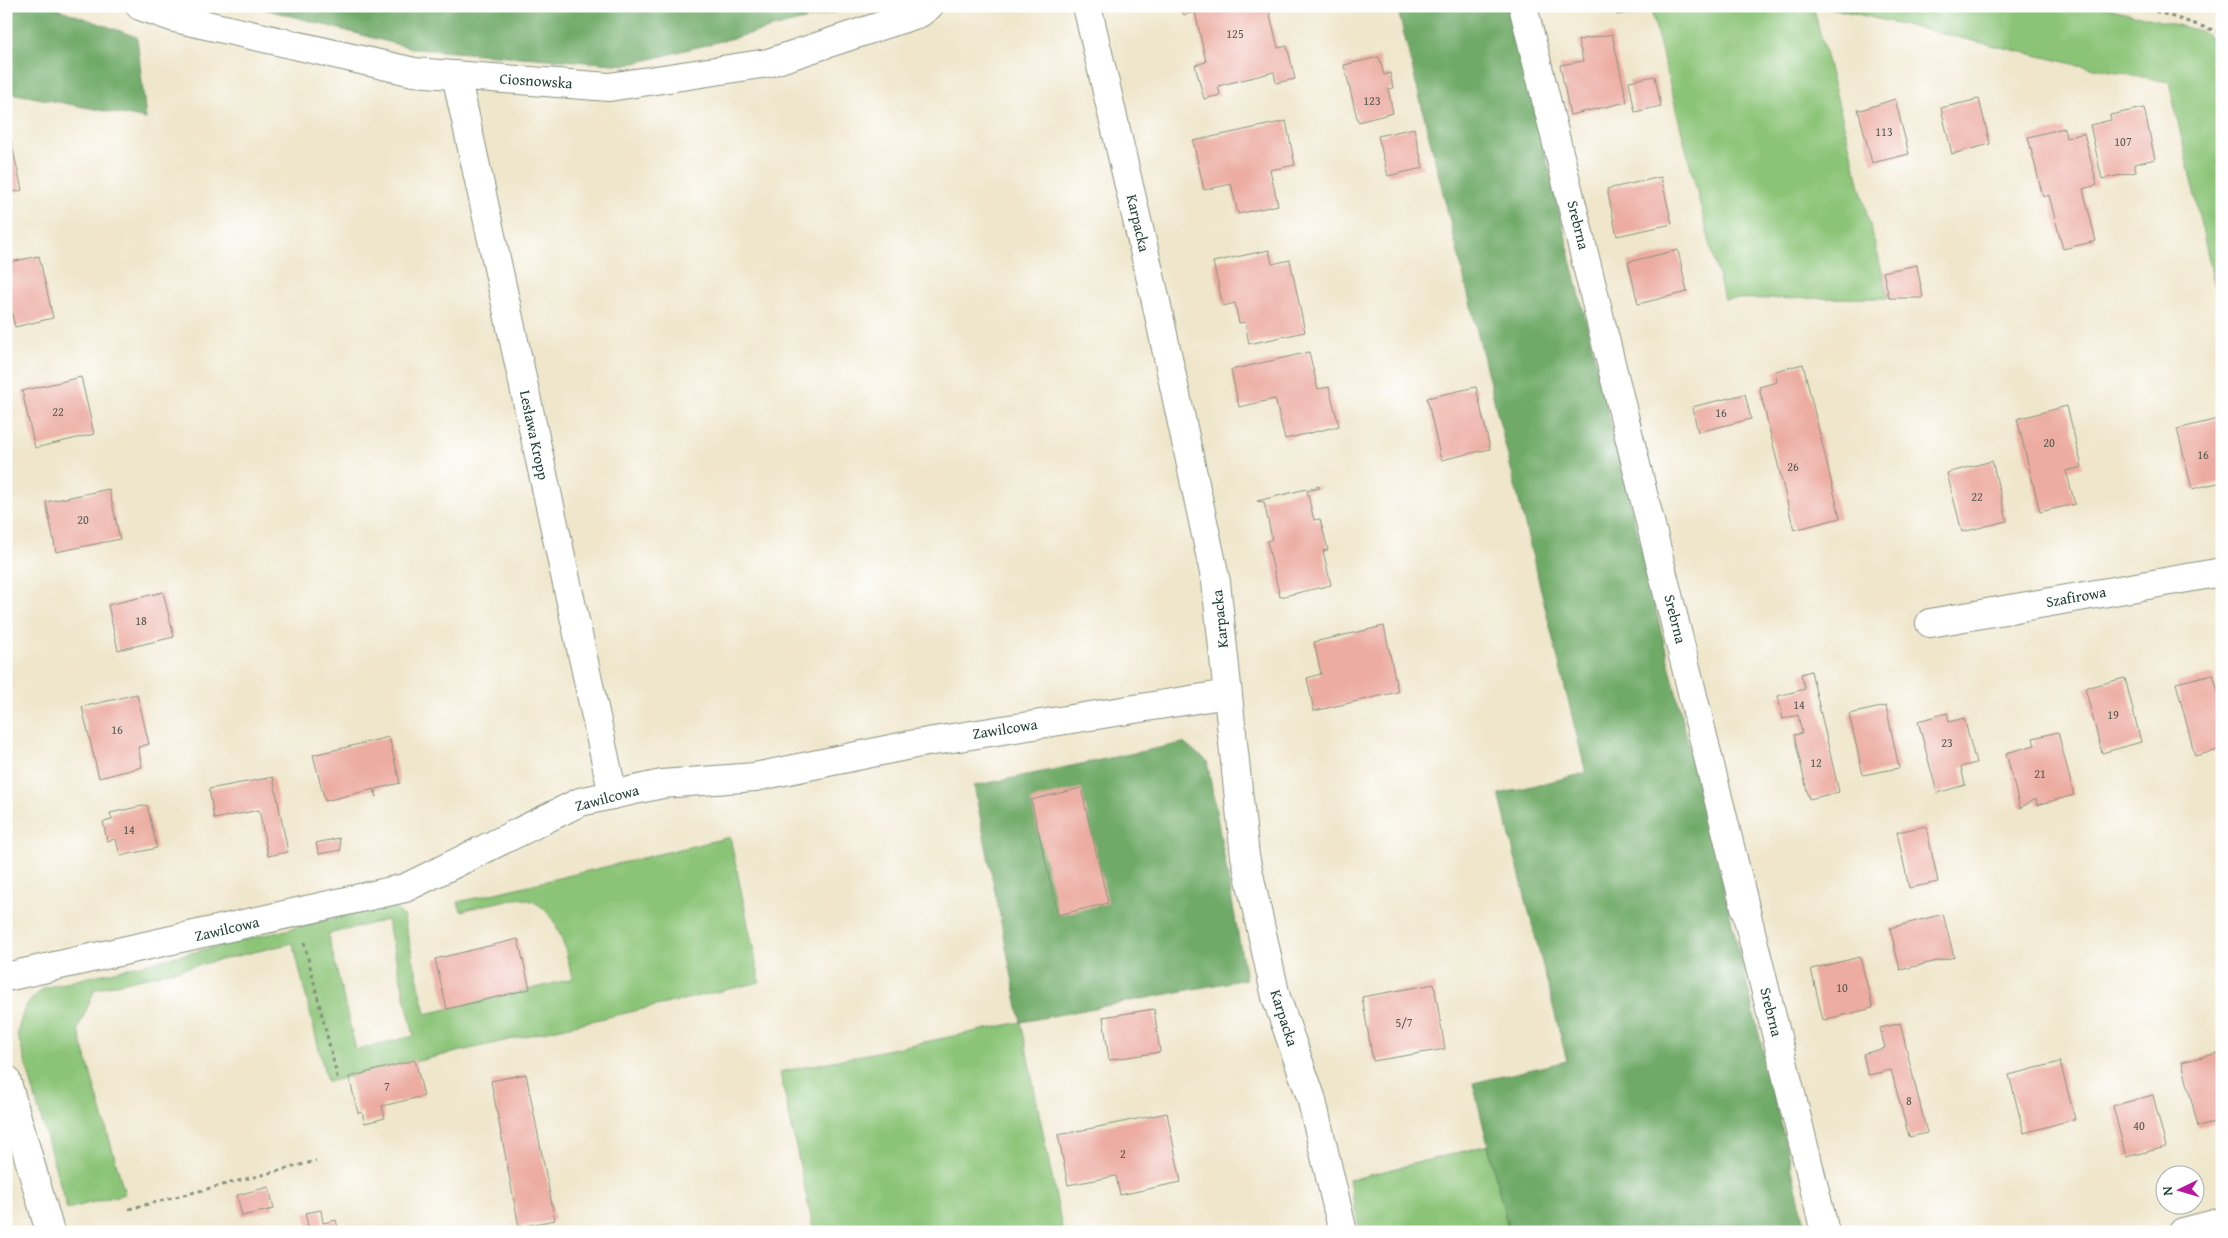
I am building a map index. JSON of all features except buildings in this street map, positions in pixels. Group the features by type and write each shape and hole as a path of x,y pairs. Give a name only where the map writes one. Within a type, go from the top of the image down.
{"street":[{"name":"Ciosnowska","path":"140,6 174,18 414,72 609,87 768,63 920,13 929,6"},
{"name":"Karpacka","path":"1087,6 1155,297 1216,582 1245,856 1276,997 1311,1097 1342,1232"},
{"name":"Srebrna","path":"1523,6 1825,1232"},
{"name":"Lesława Kropp","path":"456,75 613,795"},
{"name":"Szafirowa","path":"1930,623 2222,572"},
{"name":"Zawilcowa","path":"6,977 296,914 405,888 580,802 662,784 754,777 916,744 1228,694"},
{"path":"6,1079 50,1232"},
{"path":"2183,1232 2222,1222"}],"path":[{"path":"2140,6 2222,33"},
{"path":"296,914 338,1080"},
{"path":"129,1209 316,1161"}],"green space":[{"path":"6,6 50,6 137,37 146,119 6,92"},
{"path":"253,6 859,6 627,65 415,49"},
{"path":"1397,6 1507,6 1516,33 1807,1232 1509,1232 1473,1083 1567,1061 1499,794 1586,773"},
{"path":"1650,6 1813,6 1889,298 1724,299"},
{"path":"1822,6 2100,6 2201,31 2222,44 2222,318 2169,82 2074,64"},
{"path":"1183,743 1207,761 1246,979 1021,1022 974,786"},
{"path":"730,837 760,982 327,1082 293,943 95,989 78,1029 125,1194 67,1209 17,1033 25,1006 44,988 390,905 403,915 426,1014 572,979 562,939 549,914 540,905 528,900 514,899 461,911 458,902","holes":["387,920 414,1036 356,1050 328,934"]},
{"path":"2222,896 2222,938 2212,899"},
{"path":"1021,1022 1063,1232 814,1232 780,1072"},
{"path":"1488,1145 1509,1232 1360,1232 1349,1180"}]}
